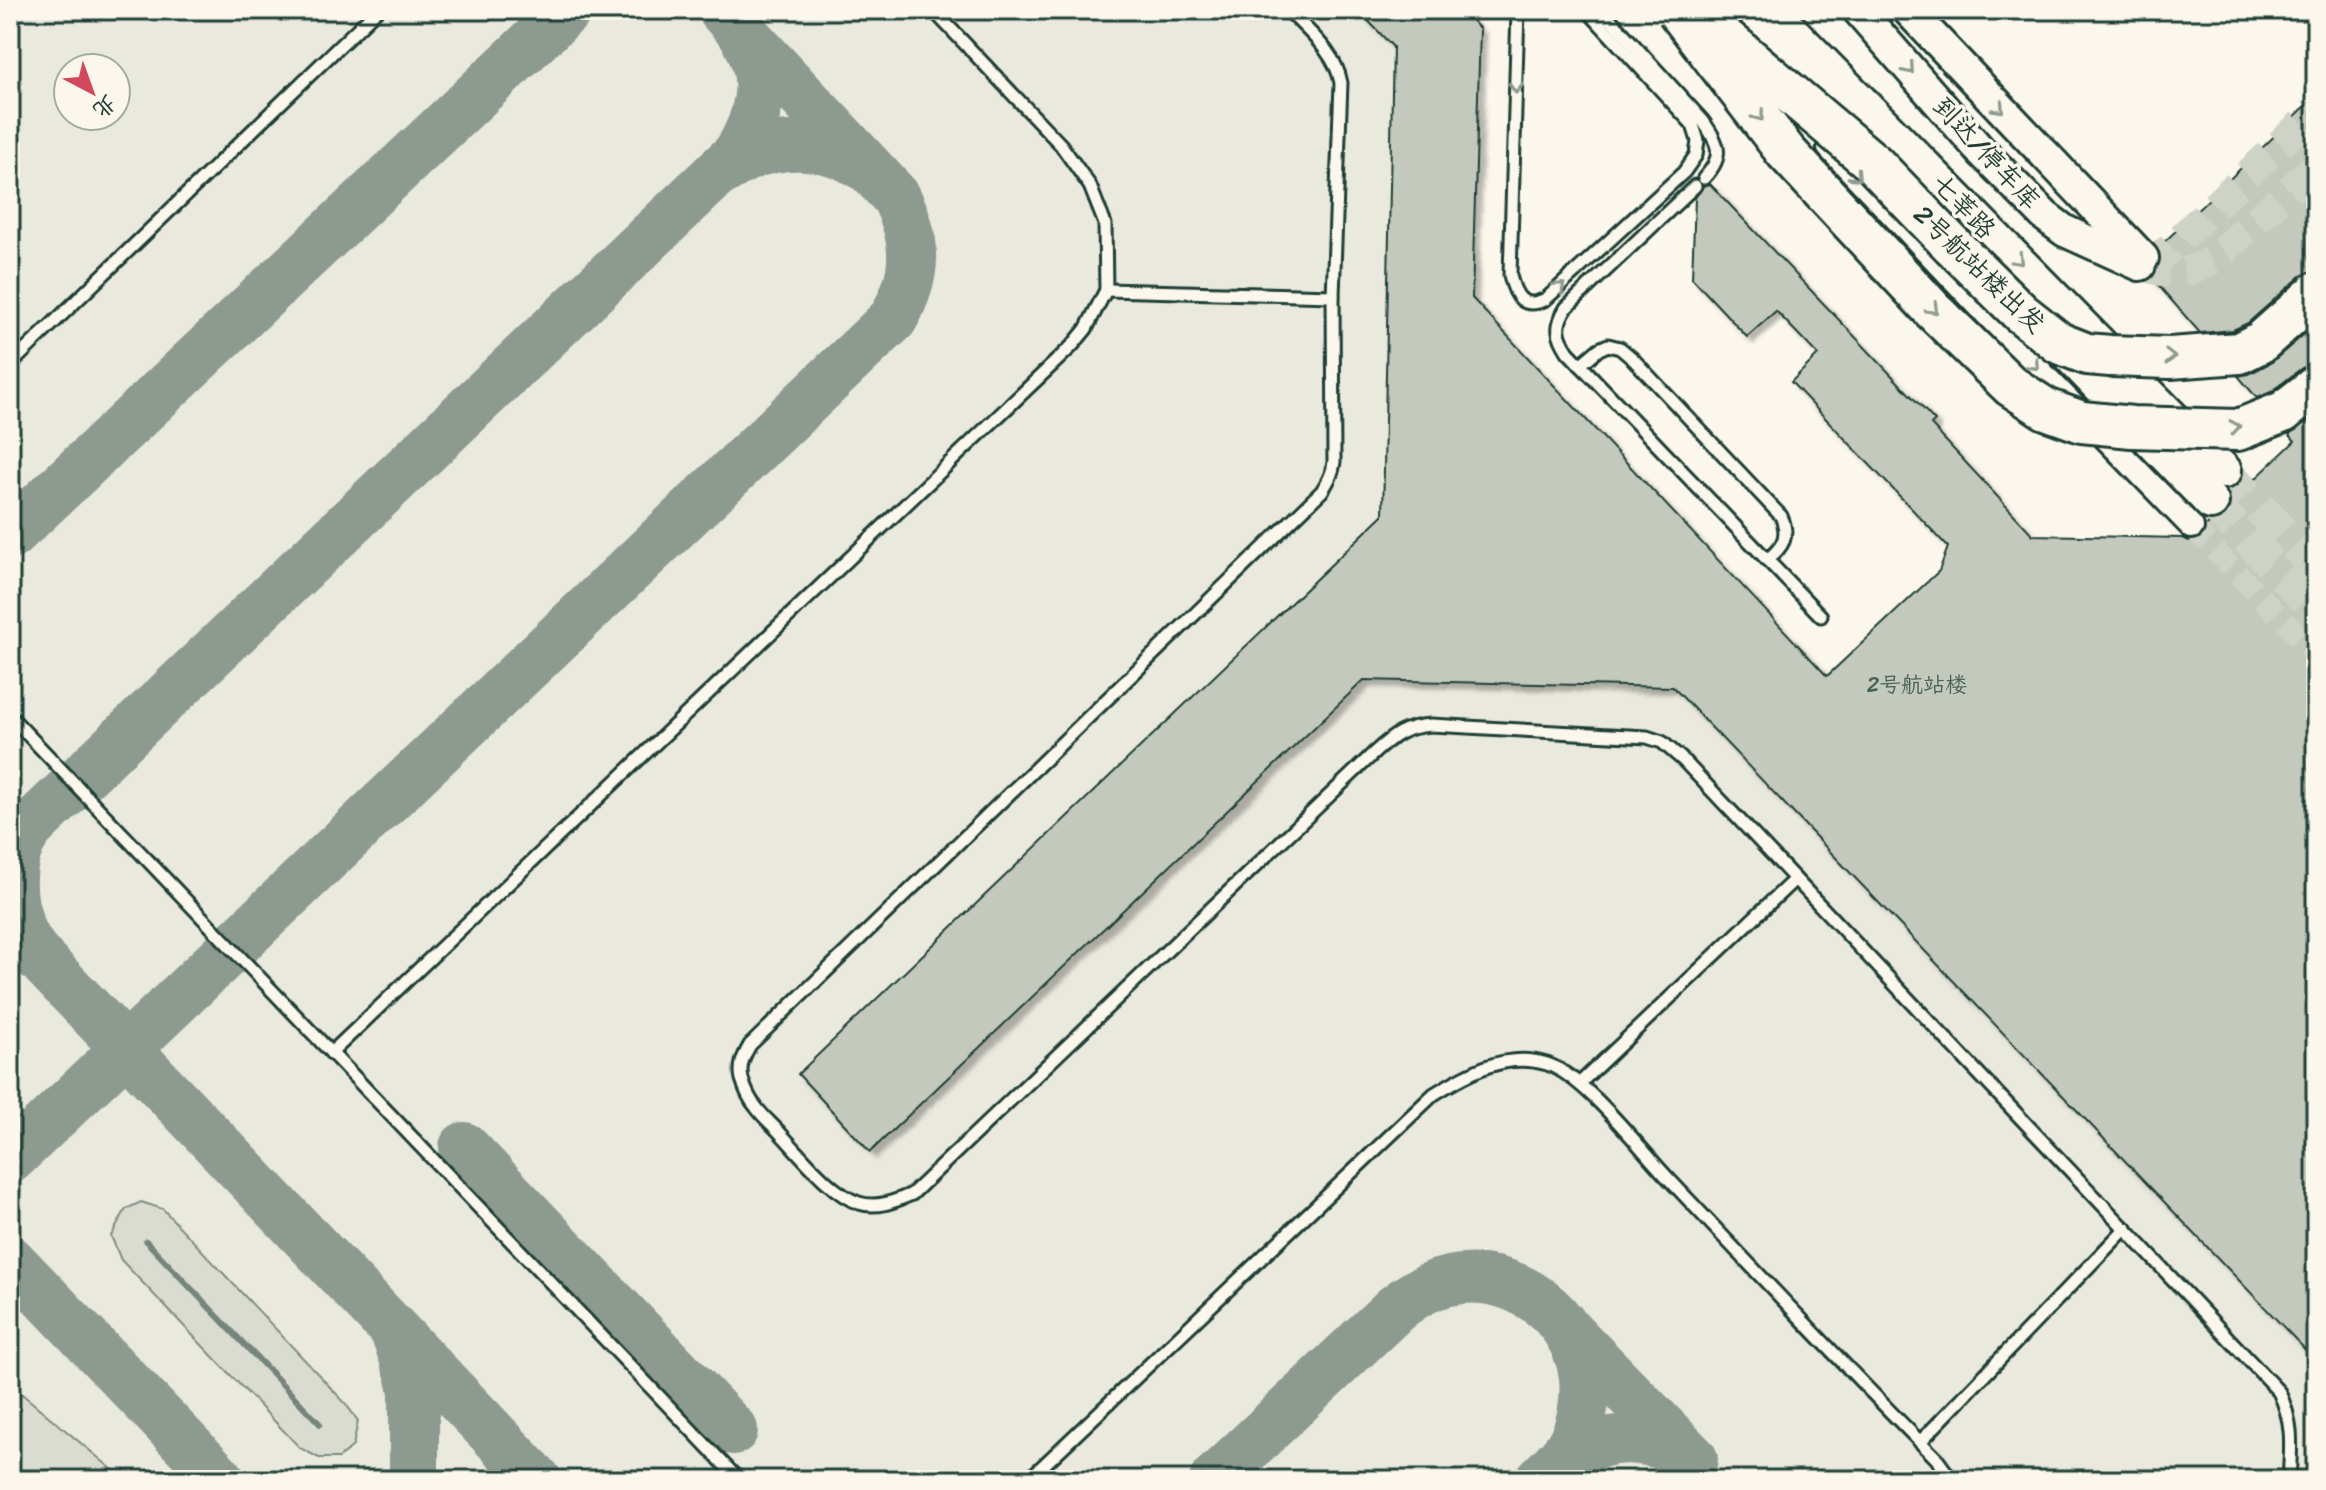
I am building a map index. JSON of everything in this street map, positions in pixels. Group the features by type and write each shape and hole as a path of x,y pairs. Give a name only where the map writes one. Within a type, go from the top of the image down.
{"highway":[{"path":"1677,10 1786,152 1955,332 2011,386 2046,409 2082,422 2132,427 2238,430 2283,412 2316,386"},
{"name":"2号航站楼出发","path":"1691,10 1873,163 2021,313 2059,343 2087,354 2110,356 2170,358 2239,353 2261,342 2316,293"}],"main road":[{"path":"1738,10 2209,500"},
{"name":"七莘路","path":"1770,10 1806,45 2209,500"},
{"path":"1780,10 1806,45"},
{"name":"到达/停车库","path":"1858,10 1981,151 2045,216 2065,231 2143,263 1908,10"}],"street":[{"path":"1699,10 2049,380 2209,500"}],"lane":[{"path":"10,365 377,10"},
{"path":"331,1053 1072,346 1086,329 1106,290 1105,224 1090,186 1061,145 933,10"},
{"path":"1288,10 1333,59 1341,83 1333,296 1333,471 1322,491 750,1045 741,1061 741,1076 755,1107 820,1175 859,1203 884,1204 912,1194 1375,752 1401,731 1431,725 1647,737 1662,742 1683,760 2279,1392 2290,1419 2292,1434 2289,1480"},
{"path":"1518,10 1510,275 1517,294 1528,303 1536,304 1546,299 1633,220 1684,172 1696,155 1698,141 1693,125 1587,10"},
{"path":"1602,10 1703,121 1718,147 1717,157 1715,166 1566,308 1559,319 1559,336 1580,365 1821,616"},
{"path":"1106,290 1333,296"},
{"path":"1580,365 1608,345 1620,348 1633,359 1781,516 1787,534 1783,544 1767,560"},
{"path":"10,716 739,1480"},
{"path":"1580,1083 1795,879"},
{"path":"1028,1480 1434,1094 1466,1074 1509,1059 1559,1068 1580,1083 1936,1458 1952,1480"},
{"path":"1920,1442 2126,1228"}],"shaded area":[{"path":"10,10 1462,10 1480,29 1473,298 1827,675 1939,571 1948,547 1791,382 1817,355 1776,311 1747,337 1692,278 1695,169 1935,421 1931,425 2033,535 2194,538 2316,421 2316,1480 10,1480"},
{"path":"141,1202 163,1209 345,1403 358,1421 353,1446 339,1458 319,1458 300,1448 121,1260 111,1236 126,1209"},
{"path":"10,1384 125,1480 10,1480"}],"building":[{"path":"1358,10 1462,10 1480,29 1472,298 1827,676 1939,571 1948,547 1791,382 1818,355 1776,311 1747,337 1692,278 1695,198 1703,186 1710,184 1935,421 1931,425 2033,535 2196,540 2211,521 2225,516 2230,503 2295,441 2289,434 2316,415 2316,1361 1673,687 1364,680 870,1152 798,1074 1383,515 1393,47"},
{"path":"2316,96 2316,271 2301,276 2248,323 2233,330 2200,333 2152,278 2160,262 2158,248"},
{"path":"2316,324 2316,364 2302,368 2271,392 2257,398 2238,376 2272,362"}],"waterway":[{"path":"146,1241 320,1424"}],"taxiway":[{"path":"10,535 567,10"},
{"path":"10,1159 893,319 907,288 912,258 908,228 896,197 723,11"},
{"path":"10,846 737,154 751,127 759,98 758,68 746,39"},
{"path":"721,171 764,150 793,146 822,148 862,165"},
{"path":"37,820 17,850 12,887 19,924 37,955"},
{"path":"10,927 537,1480"},
{"path":"464,1147 733,1430"},
{"path":"10,1260 221,1480"},
{"path":"1214,1480 1401,1304 1434,1285 1473,1278 1517,1288 1537,1300 1568,1333 1578,1354 1584,1377 1584,1405 1580,1423 1569,1448 1540,1480"},
{"path":"1571,1334 1693,1459"},
{"path":"397,1338 414,1391 414,1480"},
{"path":"1558,1463 1591,1446 1623,1439 1656,1443 1690,1457"}],"tunnel":[{"path":"2145,260 2157,258 2168,250 2316,110"},
{"path":"2140,265 2180,272 2206,263 2316,166"},
{"path":"2224,471 2316,567"},
{"path":"2211,502 2316,609"},
{"path":"2192,527 2316,654"}]}
